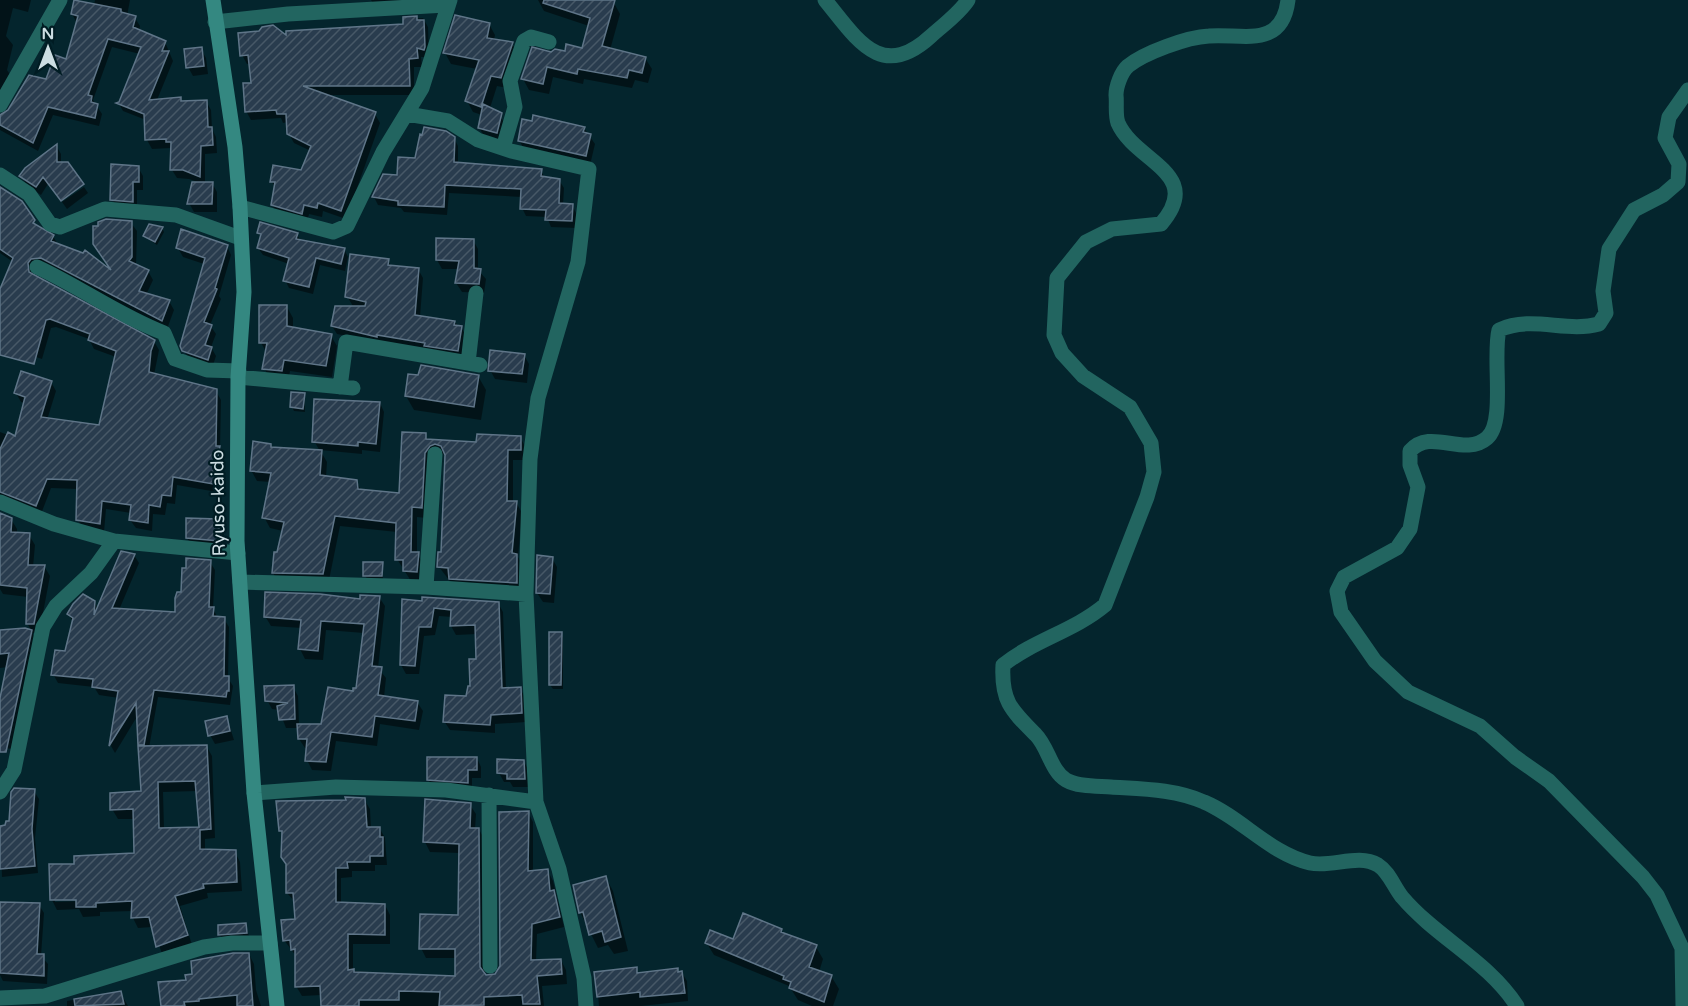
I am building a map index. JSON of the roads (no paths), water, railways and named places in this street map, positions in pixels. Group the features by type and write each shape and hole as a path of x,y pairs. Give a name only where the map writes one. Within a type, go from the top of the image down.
{"main road":[{"name":"Ryuso-kaido","path":"213,0 235,147 240,207 244,292 238,374 236,488 238,553 254,793 277,1006"}],"street":[{"path":"0,105 60,0"},
{"path":"825,0 861,44 880,56 898,57 915,51 968,0"},
{"path":"1288,0 1287,11 1275,28 1252,39 1208,36 1166,47 1127,67 1116,87 1118,122 1131,141 1172,179 1177,194 1173,210 1161,224 1112,229 1086,242 1071,257 1057,278 1054,335 1062,353 1083,376 1130,407 1151,443 1154,472 1148,497 1105,605 1090,617 1019,652 1003,665 1001,689 1017,716 1041,741 1053,765 1065,780 1083,785 1148,789 1186,795 1208,803 1292,856 1311,863 1335,864 1358,860 1377,864 1415,910 1448,941 1503,984 1517,1006"},
{"path":"215,22 288,14 448,3 422,88 382,152 347,226 333,232 240,207"},
{"path":"502,148 515,107 510,81 524,40 531,37 549,42"},
{"path":"1683,1006 1682,948 1657,895 1643,877 1549,781 1515,757 1480,726 1408,693 1375,661 1341,612 1337,591 1344,577 1397,548 1410,529 1418,487 1410,465 1410,451 1416,443 1430,440 1472,446 1491,435 1497,414 1496,344 1499,330 1512,325 1535,323 1582,329 1599,324 1606,313 1603,291 1609,249 1634,210 1662,195 1678,182 1679,164 1665,138 1669,117 1688,90"},
{"path":"407,114 448,121 478,140 589,169 578,262 538,398 530,459 526,594 536,802 559,868 584,978 586,1006"},
{"path":"0,175 29,195 50,224 60,227 105,209 176,215 240,238"},
{"path":"37,267 76,285 127,319 164,333 175,359 207,370 347,387 346,342 474,364 476,293"},
{"path":"426,587 435,454"},
{"path":"0,502 54,524 114,541 238,553"},
{"path":"0,792 14,770 43,627 56,606 91,573 114,541"},
{"path":"240,582 426,587 514,591 526,594"},
{"path":"254,793 336,787 446,790 536,802"},
{"path":"489,795 490,966"},
{"path":"0,998 45,996 204,947 232,942 270,943"}]}
